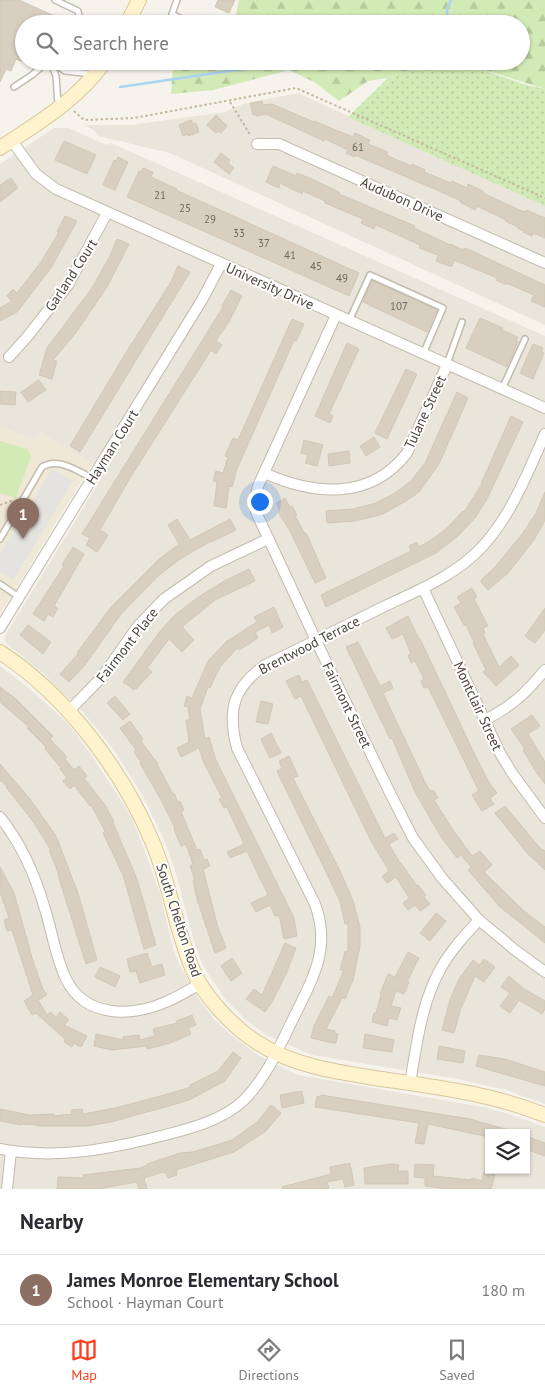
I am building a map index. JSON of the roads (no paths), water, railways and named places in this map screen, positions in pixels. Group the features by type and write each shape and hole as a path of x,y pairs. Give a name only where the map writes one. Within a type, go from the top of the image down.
{"main road":[{"path":"131,15 137,1"},
{"path":"0,148 62,107 97,70"},
{"name":"South Chelton Road","path":"0,652 27,672 58,700 108,761 149,834 163,870 192,970 200,984 222,1012 244,1034 276,1054 309,1066 498,1099 545,1115"}],"street":[{"name":"University Drive","path":"12,141 28,164 45,182 56,189 545,408"},
{"name":"Audubon Drive","path":"257,144 279,144 545,263"},
{"name":"Garland Court","path":"9,357 28,337 68,285 108,213"},
{"name":"Hayman Court","path":"0,628 202,300 220,264"},
{"name":"Fairmont Street","path":"336,315 256,493 255,502 259,521 413,838 442,878 479,920 545,972"},
{"name":"Tulane Street","path":"264,473 284,482 312,489 326,490 356,486 379,477 400,462 407,453 447,365"},
{"name":"Brentwood Terrace","path":"0,1149 12,1152 58,1154 101,1150 188,1129 214,1120 234,1108 257,1085 276,1054 316,969 320,957 321,931 319,917 314,904 238,748 232,722 234,700 246,681 265,665 423,588 457,568 481,548 514,502 545,434"},
{"name":"Fairmont Place","path":"68,712 102,677 138,626 164,599 211,566 268,539"},
{"name":"Montclair Street","path":"423,588 512,773 545,818"},
{"path":"485,720 513,704 545,670"},
{"path":"0,818 15,840 32,873 44,906 62,969 67,981 82,1000 104,1010 128,1012 165,1002 200,984"},
{"path":"410,1083 422,1016 435,980 450,954 479,920"},
{"path":"7,1189 12,1152"}],"lane":[{"path":"55,0 78,11 79,15"},
{"path":"172,15 177,0"},
{"path":"14,87 38,70"},
{"path":"54,70 62,107"},
{"path":"64,70 94,74"},
{"path":"349,321 370,275 443,308 423,354"},
{"path":"447,365 462,322"},
{"path":"502,389 525,339"},
{"path":"0,539 42,467 48,463 60,463 92,478"},
{"path":"0,584 19,597"}],"waterway":[{"path":"447,15 447,9 451,0"},
{"path":"120,87 236,70"}],"place":[{"name":"James Monroe Elementary School","path":"23,539"}]}
